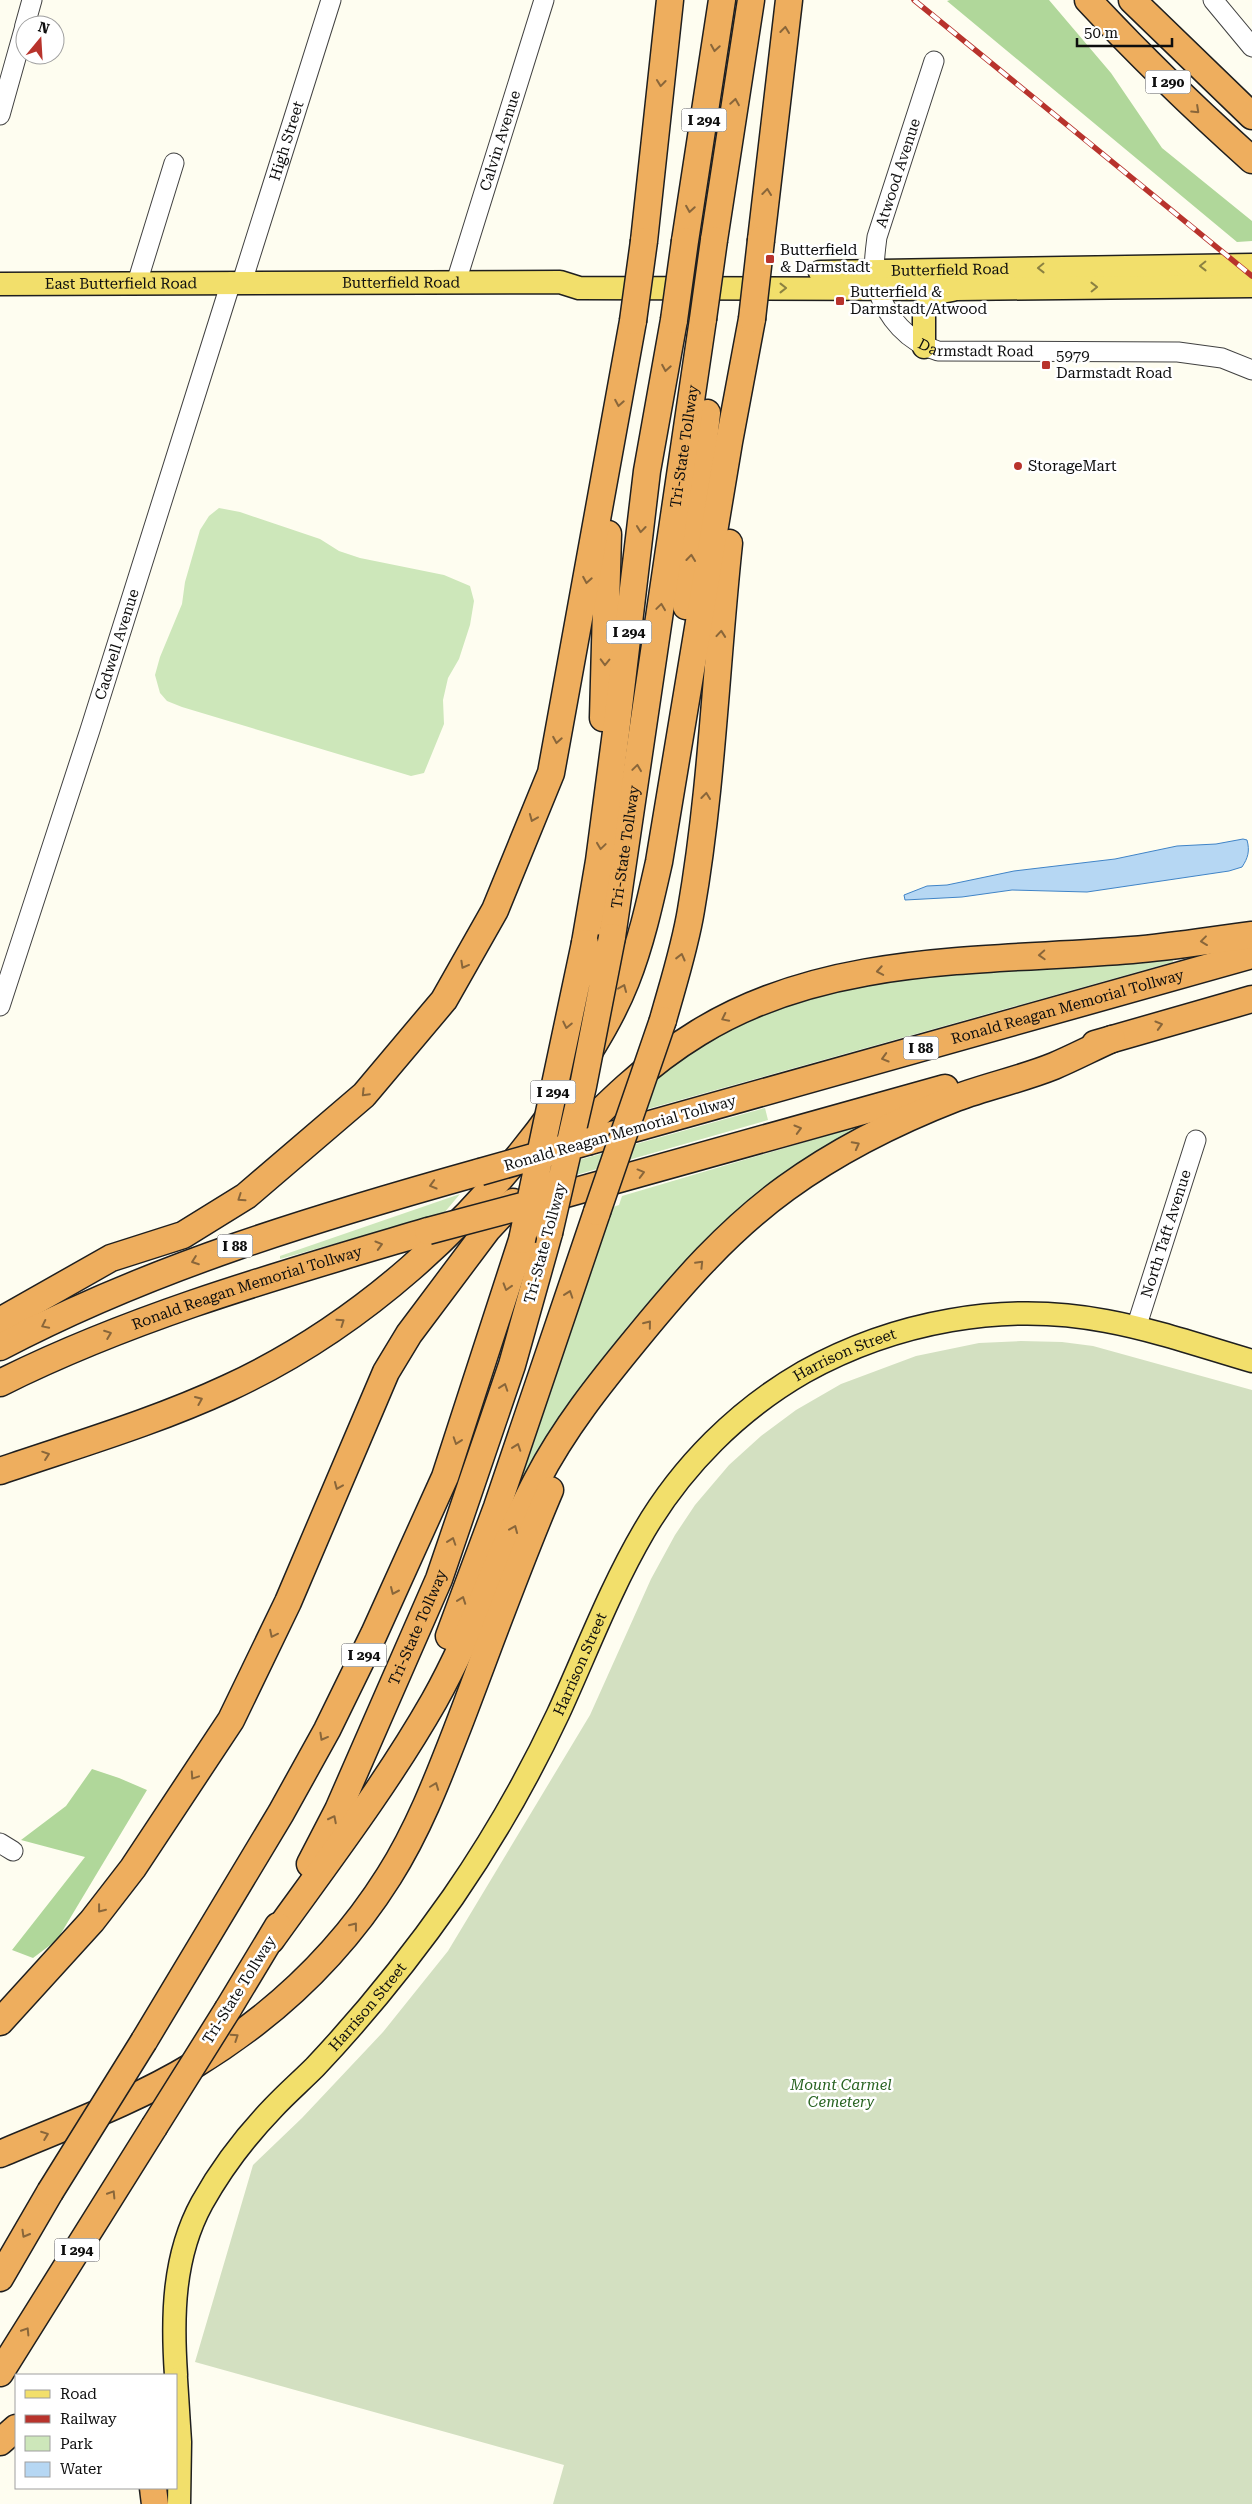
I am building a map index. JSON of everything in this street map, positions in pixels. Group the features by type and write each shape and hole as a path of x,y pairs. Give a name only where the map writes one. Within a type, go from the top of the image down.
{"highway":[{"path":"0,1321 111,1258 183,1235 246,1196 364,1096 444,1000 495,910 551,773 633,321 644,241 670,0"},
{"name":"Tri-State Tollway","path":"0,2278 50,2192 144,2041 281,1813 327,1730 374,1634 445,1477 522,1240 585,943 605,815 647,471 674,320 722,0"},
{"name":"Tri-State Tollway","path":"0,2372 271,1940 338,1810 439,1579 512,1365 549,1233 584,1086 612,937 711,319 721,240 728,151 751,0"},
{"path":"378,1788 416,1712 451,1631 500,1497 663,1020 685,938 697,875 711,755 726,568 752,319 789,0"},
{"name":"I 290","path":"1088,0 1130,45 1196,110 1252,160"},
{"name":"I 290","path":"1132,0 1252,116"},
{"path":"666,815 668,755 711,319"},
{"path":"0,1471 136,1424 229,1388 328,1331 389,1286 437,1244 489,1189 553,1111 598,1038 617,1001 637,952 659,862 729,442 752,319"},
{"path":"605,815 603,717 610,456"},
{"path":"0,2022 92,1921 132,1868 232,1720 292,1594 375,1396 409,1334 487,1230 617,1095 671,1050 699,1032 727,1017 781,994 825,981 929,963 1133,950 1252,935"},
{"name":"Ronald Reagan Memorial Tollway","path":"0,1347 108,1296 218,1252 354,1208 1252,955"},
{"name":"Ronald Reagan Memorial Tollway","path":"0,1383 104,1336 169,1311 428,1231 838,1118 1252,999"},
{"path":"271,1940 378,1788 434,1700 471,1626 538,1478 584,1404 688,1277 717,1247 785,1188 824,1162 919,1114 956,1098 1053,1067 1112,1039"},
{"path":"0,2154 97,2115 195,2064 279,2004 314,1972 355,1925 394,1868 432,1794 551,1489 595,1402 630,1347"},
{"path":"0,2442 15,2429"},
{"path":"153,2489 155,2504"}],"main road":[{"name":"Butterfield Road","path":"236,282 560,282 577,277 875,280 1252,265"},
{"name":"Butterfield Road","path":"875,280 956,289 1252,286"},
{"name":"East Butterfield Road","path":"0,284 236,282"},
{"path":"924,347 924,309 936,293 956,289"},
{"name":"Harrison Street","path":"176,2374 174,2303 179,2267 187,2234 203,2202 227,2164 269,2112 314,2067 392,1980 453,1897 507,1814 557,1717 624,1568 644,1530 672,1488 700,1454 730,1425 767,1396 797,1376 853,1349 892,1334 966,1317 1035,1313 1083,1317 1136,1328 1252,1361"},
{"path":"178,2410 180,2442 179,2504"}],"street":[{"path":"28,15 32,0"},
{"name":"High Street","path":"236,282 331,0"},
{"name":"Calvin Avenue","path":"456,282 544,0"},
{"path":"1214,0 1252,47"},
{"name":"Atwood Avenue","path":"875,280 877,238 934,61"},
{"path":"0,115 15,62"},
{"path":"138,283 174,163"},
{"name":"Darmstadt Road","path":"875,280 886,308 900,328 924,347 954,352 1202,353 1222,358 1252,370"},
{"name":"Cadwell Avenue","path":"1,1000 236,282"},
{"name":"North Taft Avenue","path":"1136,1328 1196,1140"}],"green space":[{"path":"1049,0 1111,73 1162,148 1252,221 1252,241 1237,242 947,1"},
{"path":"219,508 240,512 320,539 339,551 360,558 444,575 470,586 474,601 470,625 459,659 448,678 443,700 444,724 424,773 411,776 182,707 167,701 160,693 155,675 160,657 182,604 185,582 200,530 209,516"},
{"path":"1172,955 1173,962 644,1110 660,1070 738,1023 807,997 914,975"},
{"path":"765,1108 768,1120 548,1183 568,1163"},
{"path":"866,1124 709,1240 661,1288 627,1327 573,1401 516,1495 613,1207 619,1205 622,1196"},
{"path":"460,1194 444,1213 280,1259 280,1256"},
{"name":"Mount Carmel Cemetery","path":"1062,1342 1093,1346 1252,1390 1252,2504 553,2504 564,2465 195,2362 253,2165 302,2118 383,2032 448,1951 590,1715 651,1579 675,1535 695,1505 729,1465 761,1436 796,1410 841,1384 916,1356 979,1343"},
{"path":"92,1769 147,1790 57,1940 33,1958 12,1950 85,1857 21,1840 66,1806"}],"water":[{"path":"1243,839 1247,840 1248,844 1246,861 1242,867 1229,871 1087,892 1012,890 962,897 905,900 904,895 927,886 947,885 1014,871 1115,859 1177,846 1216,844"}],"railway":[{"path":"914,0 1252,276"}],"place":[{"name":"Butterfield & Darmstadt","path":"770,259"},
{"name":"Butterfield & Darmstadt/Atwood","path":"840,301"},
{"name":"5979 Darmstadt Road","path":"1046,365"},
{"name":"StorageMart","path":"1018,466"}]}
